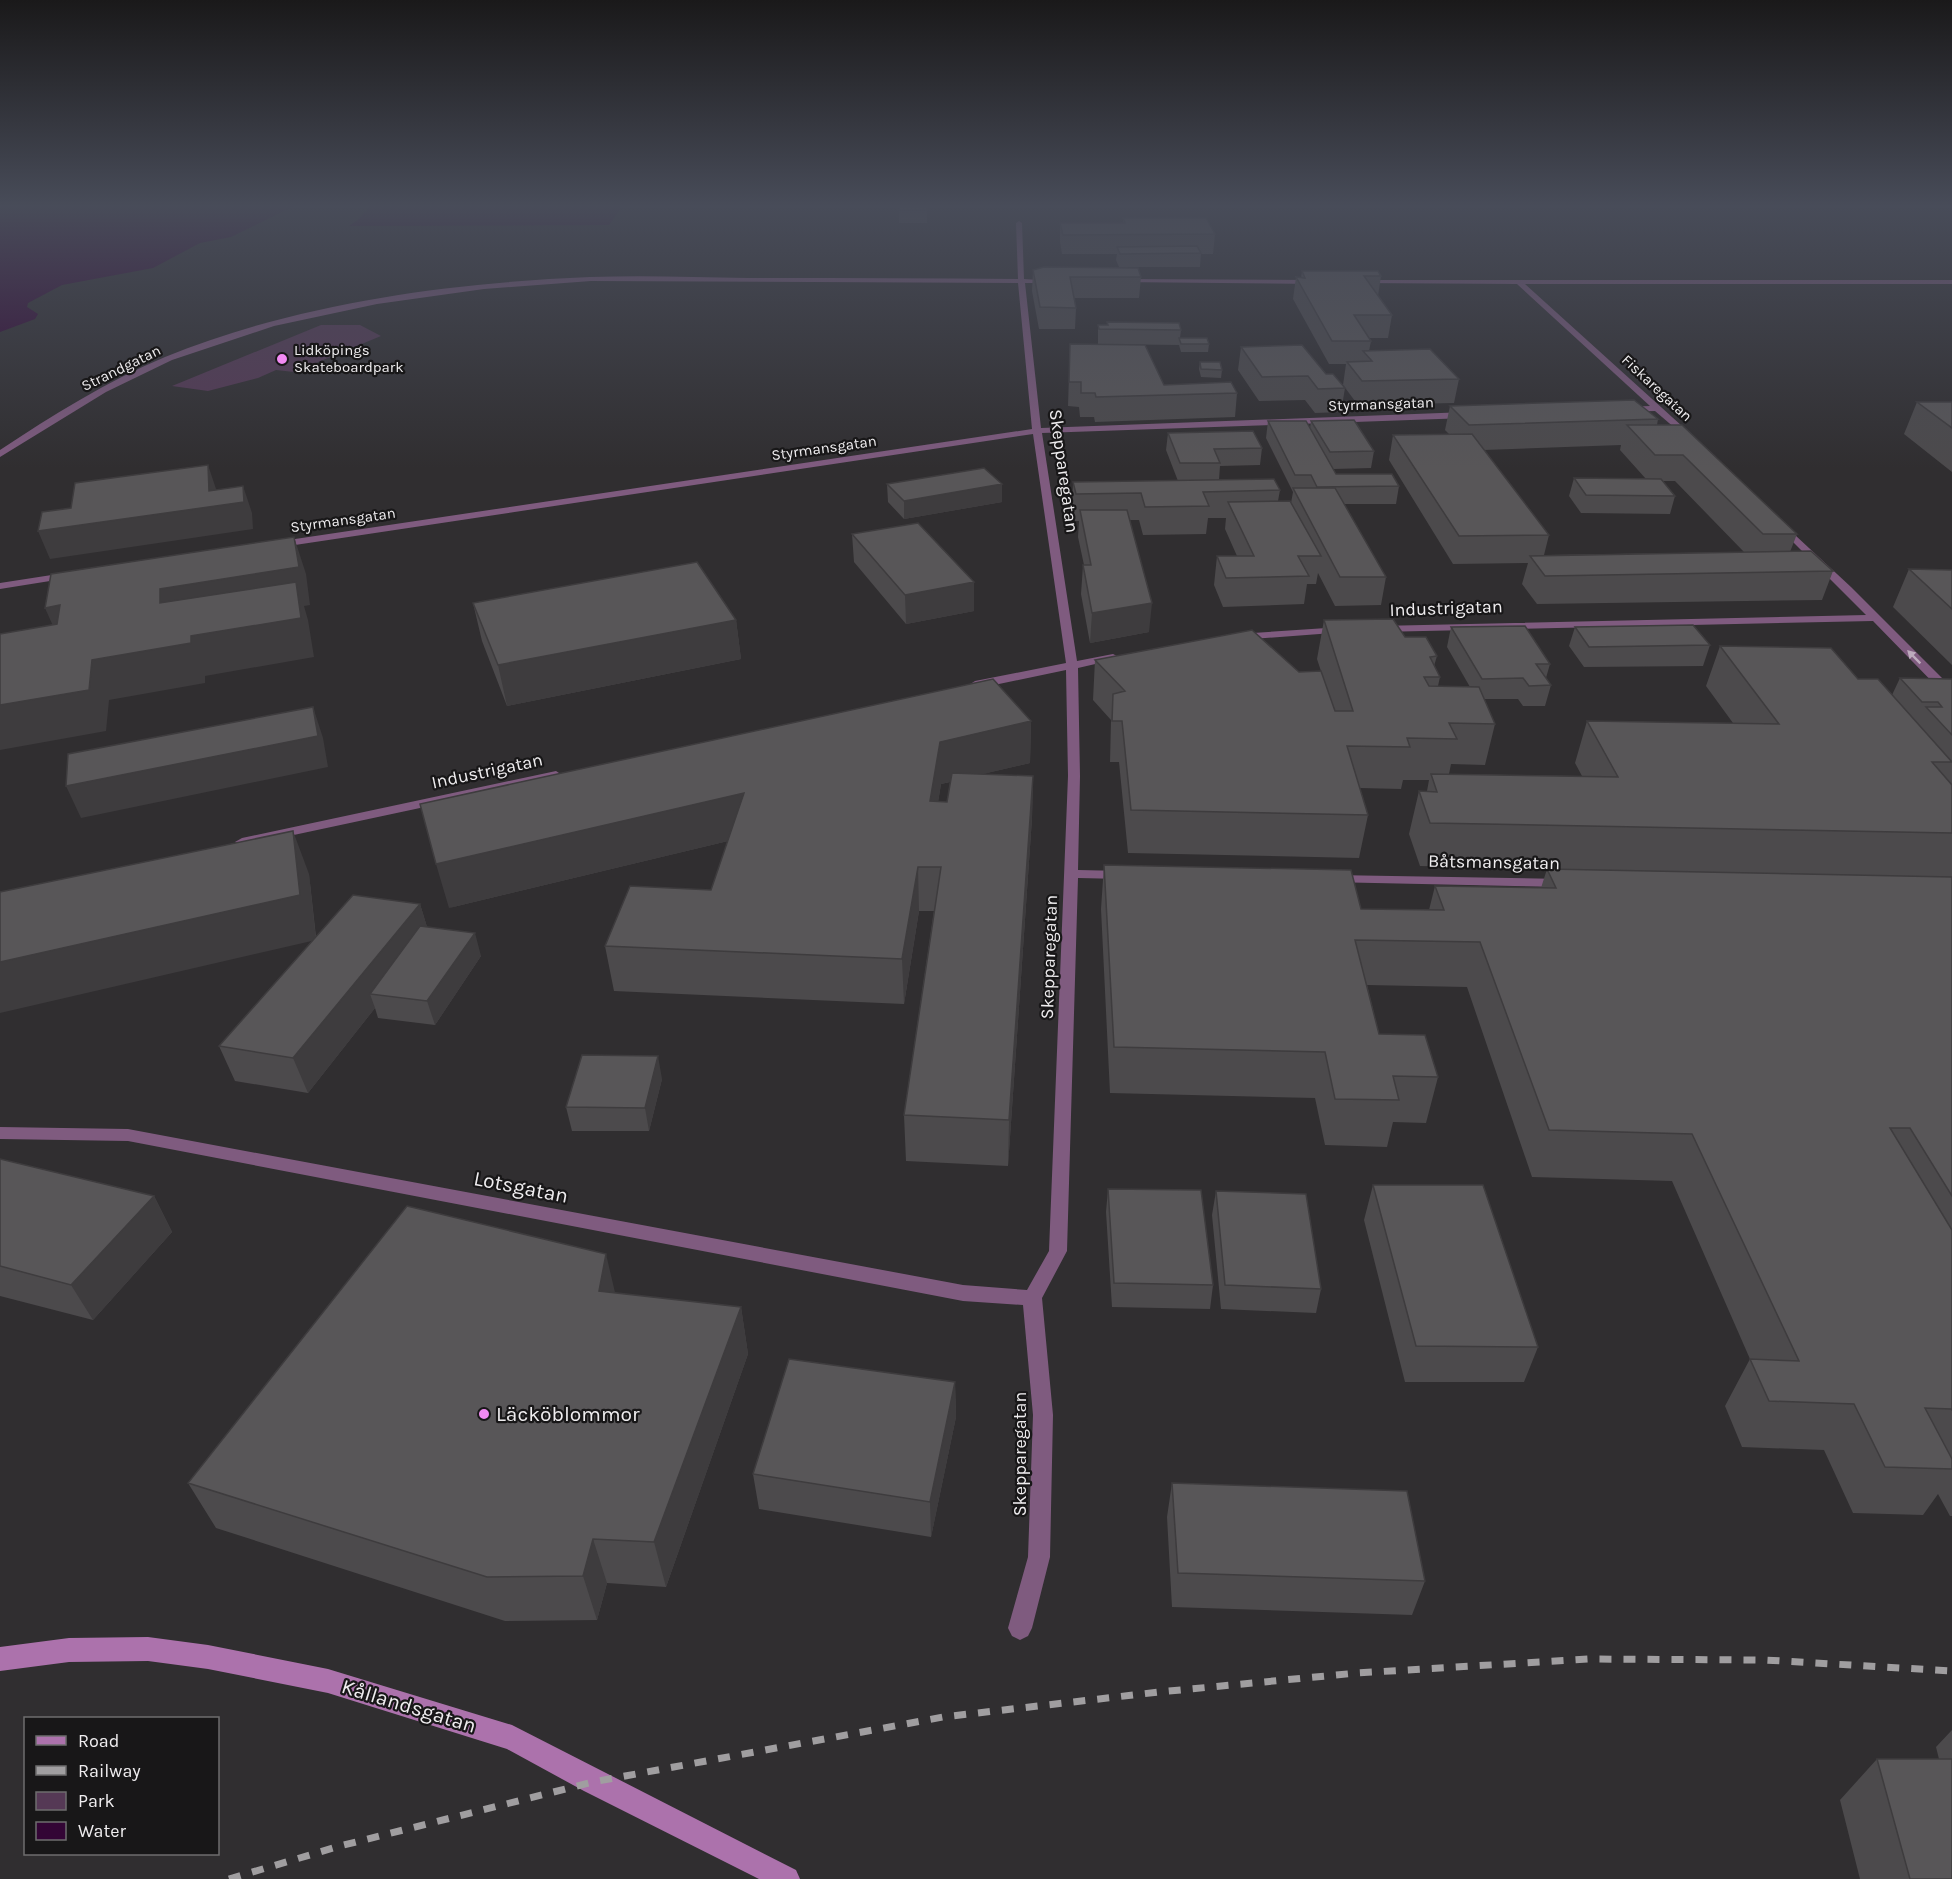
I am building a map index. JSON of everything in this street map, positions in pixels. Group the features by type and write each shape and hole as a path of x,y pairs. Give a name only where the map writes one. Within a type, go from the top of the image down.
{"main road":[{"name":"Kållandsgatan","path":"0,1659 69,1650 148,1649 208,1656 328,1682 512,1738 593,1782 786,1879"}],"street":[{"name":"Strandgatan","path":"0,454 60,414 169,358 237,335 377,302 449,293"},
{"name":"Skepparegatan","path":"1020,1628 1039,1557 1040,1545 1043,1415 1032,1298 1058,1251 1074,776 1072,664 1037,431 1022,293"},
{"name":"Fiskaregatan","path":"1531,293 1699,447"},
{"path":"1611,410 1659,408"},
{"name":"Styrmansgatan","path":"269,546 1037,431 1479,415"},
{"path":"1773,517 1952,695"},
{"path":"0,585 82,573"},
{"name":"Industrigatan","path":"1222,639 1291,632 1480,625 1876,618"},
{"path":"968,687 1072,664 1130,655"},
{"name":"Industrigatan","path":"233,843 571,771"},
{"path":"1072,874 1143,876"},
{"name":"Båtsmansgatan","path":"1322,879 1583,883"},
{"name":"Lotsgatan","path":"0,1133 128,1135 963,1293 1032,1298"}],"green space":[{"name":"Lidköpings Skateboardpark","path":"321,325 360,325 381,336 294,372 276,370 258,378 208,391 172,386"}],"water":[{"path":"0,293 47,293 28,303 27,307 38,314 35,319 0,332"}],"building":[{"path":"1037,293 1073,293 1076,308 1040,307"},
{"path":"1305,293 1376,293 1392,315 1354,315 1371,341 1332,341"},
{"path":"1107,322 1179,323 1181,330 1099,329 1098,325 1108,325"},
{"path":"1179,338 1207,338 1209,344 1181,344"},
{"path":"1070,344 1145,345 1164,385 1231,382 1237,393 1096,397 1095,393 1081,393 1081,382 1069,382"},
{"path":"1302,345 1326,374 1333,374 1345,388 1318,389 1308,376 1262,377 1241,347"},
{"path":"1430,349 1459,379 1362,381 1347,362 1372,361 1363,351"},
{"path":"1200,362 1220,362 1222,370 1201,369"},
{"path":"1634,400 1658,419 1469,425 1450,406"},
{"path":"1917,402 1952,402 1952,428"},
{"path":"1354,420 1374,451 1330,452 1311,421"},
{"path":"1268,421 1306,421 1336,474 1392,474 1399,486 1317,487 1311,475 1295,475"},
{"path":"1627,425 1682,425 1797,534 1763,534 1683,455 1655,455"},
{"path":"1253,431 1262,448 1214,449 1220,463 1180,463 1168,433"},
{"path":"1472,434 1549,535 1459,536 1393,435"},
{"path":"208,465 209,491 243,486 244,502 38,531 42,512 71,508 75,483"},
{"path":"984,468 1002,484 904,501 887,484"},
{"path":"1574,478 1661,479 1675,496 1586,495"},
{"path":"1274,479 1280,490 1203,492 1209,506 1145,507 1141,493 1076,494 1073,482"},
{"path":"1293,488 1335,488 1386,577 1340,577"},
{"path":"1290,501 1321,556 1298,556 1309,576 1226,578 1217,556 1254,556 1228,502"},
{"path":"1080,510 1127,510 1152,603 1092,613 1083,565 1091,565"},
{"path":"918,523 974,582 905,595 852,534"},
{"path":"294,537 299,567 160,589 160,603 296,582 301,618 191,636 191,643 92,660 89,690 0,705 0,634 57,624 60,605 45,608 51,574"},
{"path":"1811,551 1833,571 1545,576 1530,556"},
{"path":"697,562 736,620 498,665 473,603"},
{"path":"1909,569 1952,570 1952,609"},
{"path":"1393,619 1405,637 1426,637 1437,656 1430,657 1440,677 1424,677 1429,686 1479,687 1495,724 1449,723 1457,739 1407,738 1410,747 1347,746 1368,815 1131,810 1122,721 1112,721 1113,694 1125,691 1095,660 1252,630 1299,672 1321,671 1335,711 1353,711 1324,620"},
{"path":"1693,625 1710,645 1589,647 1575,627"},
{"path":"1525,626 1550,664 1536,664 1551,685 1529,686 1523,678 1482,679 1451,627"},
{"path":"1720,646 1831,648 1858,679 1878,679 1952,762 1932,762 1952,785 1952,833 1430,823 1419,791 1437,792 1431,774 1618,777 1587,721 1779,724"},
{"path":"1900,678 1952,679 1952,735 1926,707 1942,707 1938,702 1922,702"},
{"path":"993,679 1031,721 940,742 930,801 947,802 952,773 1033,776 1009,1120 904,1115 941,867 918,867 902,959 605,946 630,886 711,890 744,793 436,864 420,804"},
{"path":"313,707 318,736 66,786 68,754"},
{"path":"293,831 300,895 0,962 0,892"},
{"path":"1104,865 1351,870 1361,909 1444,910 1435,886 1556,888 1547,869 1952,877 1952,1196 1910,1128 1890,1128 1952,1230 1952,1410 1925,1408 1952,1459 1952,1469 1885,1467 1854,1404 1769,1401 1750,1359 1799,1361 1692,1134 1549,1130 1480,942 1355,940 1379,1034 1425,1035 1438,1077 1393,1076 1399,1100 1335,1099 1325,1052 1114,1047"},
{"path":"353,895 420,904 293,1058 219,1046"},
{"path":"420,926 475,933 427,1001 370,994"},
{"path":"582,1055 658,1056 645,1108 566,1107"},
{"path":"0,1159 154,1196 71,1285 0,1266"},
{"path":"1373,1185 1483,1185 1538,1347 1416,1346"},
{"path":"1108,1189 1201,1190 1213,1285 1114,1283"},
{"path":"1216,1191 1306,1194 1321,1289 1225,1285"},
{"path":"407,1206 606,1254 599,1291 741,1307 654,1542 593,1539 583,1576 487,1577 188,1483"},
{"path":"789,1359 955,1382 930,1502 753,1474"},
{"path":"1172,1483 1407,1491 1425,1581 1178,1573"},
{"path":"1877,1759 1952,1759 1952,1879 1910,1879"}],"railway":[{"path":"229,1879 340,1846 593,1782 943,1717 1159,1692 1357,1673 1589,1659 1765,1660 1952,1671"}],"place":[{"name":"Lidköpings Skateboardpark","path":"282,359"},
{"name":"Läcköblommor","path":"484,1414"}]}
